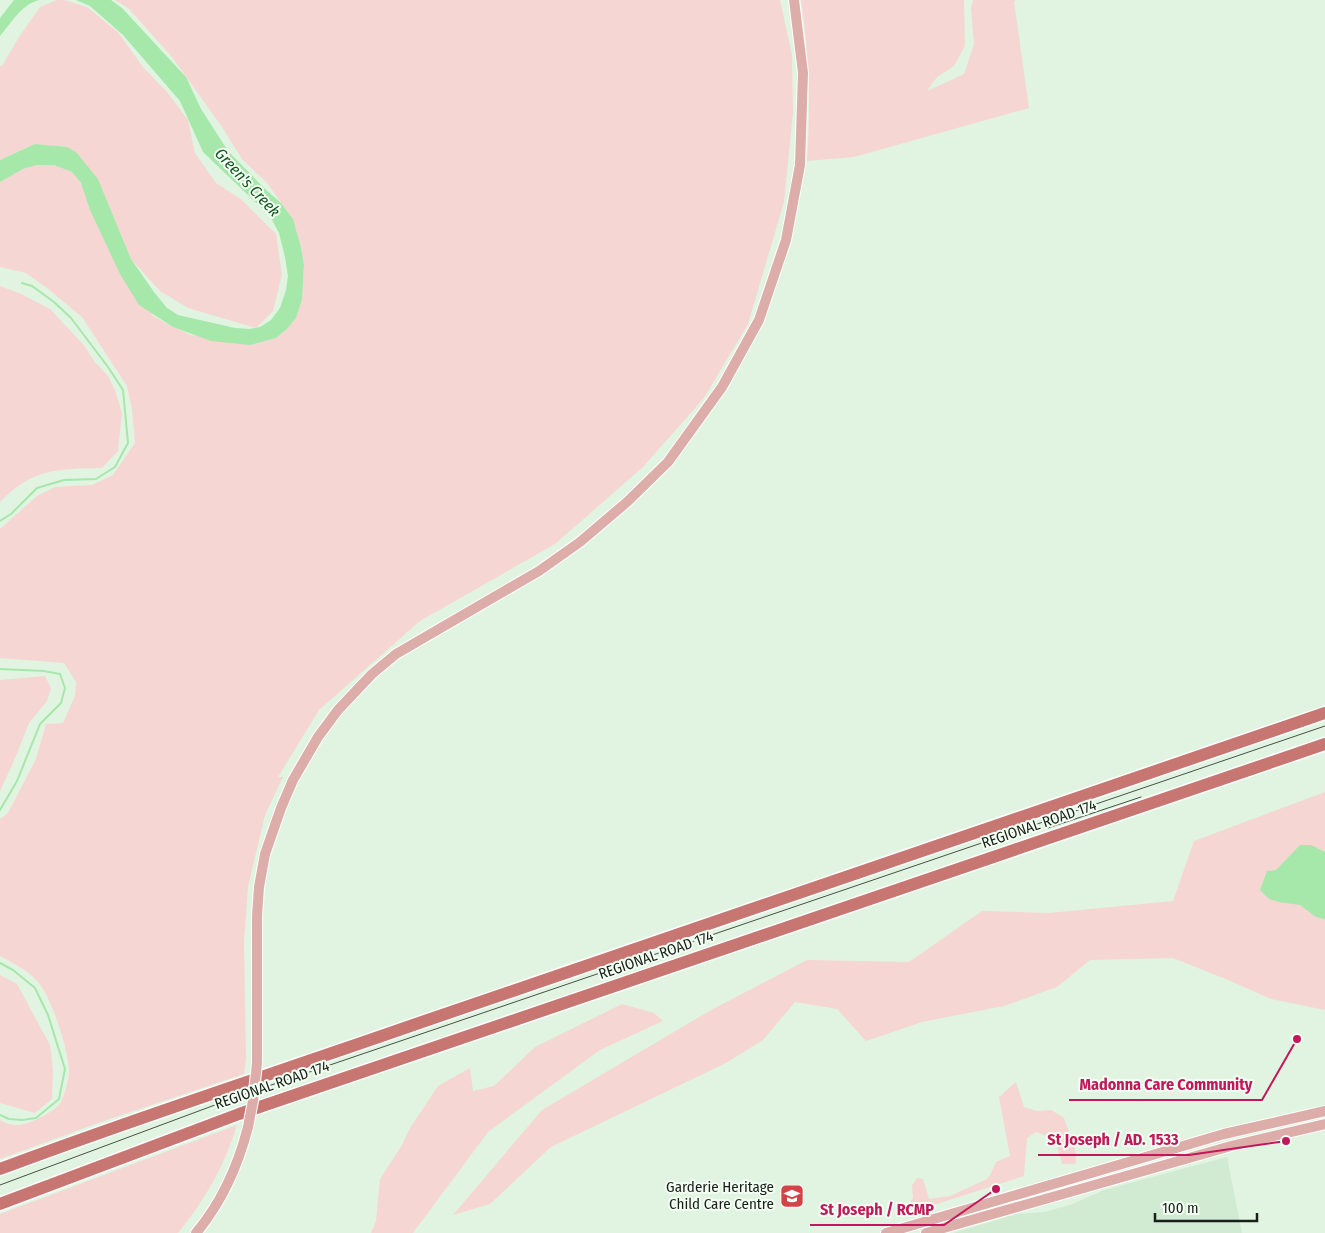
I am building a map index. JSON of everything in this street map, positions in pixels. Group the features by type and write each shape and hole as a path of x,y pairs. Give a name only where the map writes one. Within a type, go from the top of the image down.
{"highway":[{"name":"REGIONAL ROAD 174","path":"0,1169 222,1090 294,1067 697,927 1325,713"},
{"name":"REGIONAL ROAD 174","path":"0,1204 239,1114 1325,744"}],"main road":[{"path":"196,1233 232,1176 248,1127 257,1063 257,916 259,887 265,854 280,808 318,736 344,703 372,674 396,654 539,571 580,542 627,502 668,462 722,387 759,320 786,240 800,164 803,73 794,0"},
{"path":"886,1233 1224,1134 1325,1111"},
{"path":"1304,1116 1308,1127"},
{"path":"926,1233 1231,1146 1325,1124"},
{"path":"1135,1160 1139,1172"}],"shaded area":[{"path":"57,0 64,0 87,7 118,32 142,66 167,92 188,120 195,153 216,183 241,199 276,234 282,275 273,311 256,328 188,308 160,291 131,259 98,179 67,147 35,144 0,160 0,65 2,66 40,7"},
{"path":"115,0 780,0 792,55 793,112 784,202 748,324 704,398 643,467 555,544 420,621 319,710 278,777 283,777 265,815 248,887 244,942 246,1058 244,1074 98,1123 0,1159 0,1120 12,1125 20,1125 50,1112 61,1102 69,1076 68,1059 62,1036 43,989 30,974 0,956 0,819 8,813 36,759 46,724 63,723 75,696 76,682 64,663 0,658 0,529 37,496 55,487 92,485 113,475 135,443 132,409 127,386 82,317 26,273 0,267 0,182 23,169 37,165 54,165 72,172 82,185 90,210 120,273 153,316 191,335 250,345 276,338 296,318 302,300 304,265 293,219 267,183 242,159 222,127 172,57 129,9"},
{"path":"801,0 964,0 965,46 954,66 937,77 927,91 964,74 974,44 971,9 973,0 1018,0 1014,1 1029,108 854,157 807,161 809,80"},
{"path":"0,286 21,294 50,309 83,344 94,361 108,376 115,390 122,413 118,451 102,468 59,470 35,477 24,482 0,502"},
{"path":"45,676 51,688 47,701 29,723 0,791 0,680"},
{"path":"1325,792 1325,1010 1271,999 1173,958 1090,960 1057,987 1004,1006 922,1022 866,1041 837,1009 795,1002 763,1040 726,1063 551,1147 490,1204 453,1215 542,1110 711,1010 807,960 909,962 982,911 1049,913 1173,901 1194,841"},
{"path":"0,975 17,984 50,1045 53,1071 52,1099 35,1113 0,1103"},
{"path":"622,1004 654,1013 663,1021 600,1050 488,1132 413,1233 371,1233 376,1221 380,1179 402,1145 410,1128 438,1086 470,1068 473,1091 494,1086 535,1047"},
{"path":"1016,1082 1024,1107 1037,1111 1051,1110 1064,1118 1075,1148 1075,1164 1062,1164 1055,1139 1036,1132 1027,1138 1024,1176 918,1210 903,1211 913,1198 912,1185 917,1178 923,1179 929,1199 950,1196 987,1179 996,1162 1010,1156 999,1097"},
{"path":"237,1125 227,1154 213,1182 197,1208 178,1233 0,1233 0,1214"},
{"path":"1227,1157 1242,1233 953,1233 1017,1214 1044,1212 1070,1205 1104,1190"}],"water":[{"path":"14,0 39,0 27,5 0,36 0,18"},
{"path":"76,0 111,0 122,8 186,77 201,109 228,151 281,203 293,219 304,265 302,300 296,318 276,338 250,345 211,341 173,327 139,305 120,274 90,210 81,183 72,172 54,165 37,165 23,169 0,182 0,160 35,144 67,147 76,152 98,179 131,259 167,308 178,315 235,328 250,329 260,327 271,320 280,308 288,276 279,233 270,216 203,152 180,101 123,35 90,6"},
{"path":"1300,845 1311,845 1325,852 1325,919 1316,917 1300,905 1269,899 1260,890 1267,871 1276,870"}],"waterway":[{"name":"Green's Creek","path":"0,521 11,514 37,488 64,480 96,479 115,467 128,443 123,390 108,367 71,318 54,302 32,286 22,283"},
{"name":"Green's Creek","path":"0,669 44,671 60,674 65,688 61,703 40,724 17,781 0,810"},
{"name":"Green's Creek","path":"0,963 13,970 35,988 48,1015 65,1069 59,1099 36,1118 9,1119 0,1115"}],"tram line":[{"path":"0,1185 239,1096 1325,726"},
{"path":"1048,828 1141,797"}],"place":[{"name":"Madonna Care Community","path":"1297,1039"},
{"name":"St Joseph / AD. 1533","path":"1286,1141"},
{"name":"St Joseph / RCMP","path":"996,1189"},
{"name":"Garderie Heritage Child Care Centre","path":"792,1196"}]}
